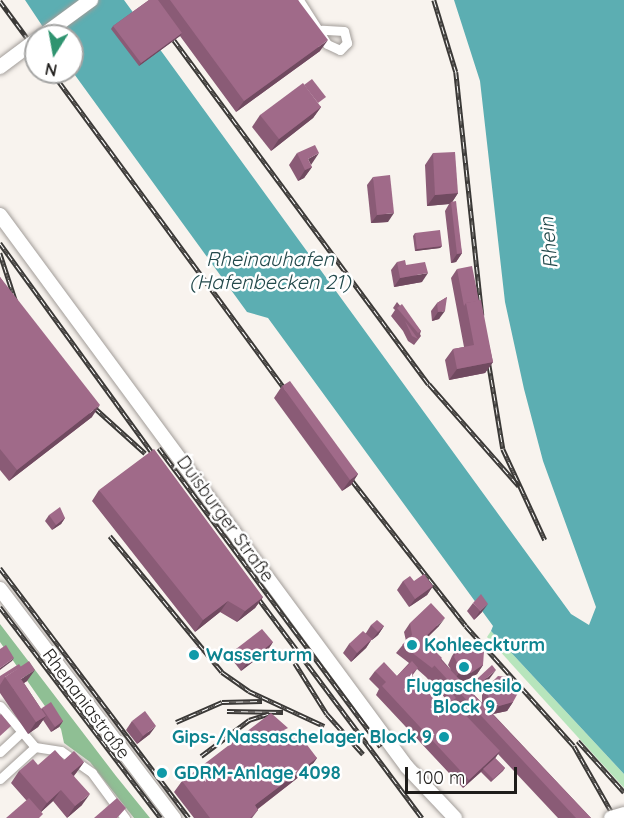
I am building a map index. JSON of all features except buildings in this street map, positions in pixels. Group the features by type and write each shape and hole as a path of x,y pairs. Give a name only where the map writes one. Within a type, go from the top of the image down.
{"street":[{"path":"58,24 91,0"},
{"path":"299,0 322,30"},
{"path":"0,67 24,49"},
{"name":"Duisburger Straße","path":"0,215 407,767 455,818"},
{"name":"Rhenaniastraße","path":"0,589 174,818"},
{"path":"0,706 19,734 35,747 61,751 79,762 125,818"},
{"path":"0,752 19,734"},
{"path":"0,779 35,747"},
{"path":"611,818 624,814"}],"green space":[{"path":"0,624 150,818 134,818 90,762 64,743 61,729 0,642"},
{"path":"491,631 624,774 624,788 487,637"}],"water":[{"path":"25,0 124,0 571,614 589,625 596,607 543,461 505,302 480,81 454,0 624,0 624,774 491,631 493,626 268,318 247,312 81,84 84,84 84,24 41,24"}],"railway":[{"path":"434,0 456,72 482,316"},
{"path":"0,1 24,34"},
{"path":"174,40 429,384 519,486"},
{"path":"61,84 292,399"},
{"path":"0,243 162,466"},
{"path":"0,253 18,308"},
{"path":"487,352 503,449 545,540"},
{"path":"85,399 145,453"},
{"path":"159,448 381,747"},
{"path":"343,469 466,626 574,746 615,818"},
{"path":"110,536 222,672 249,691 324,726"},
{"path":"0,568 189,818"},
{"path":"250,587 422,818"},
{"path":"0,607 161,818"},
{"path":"295,663 327,714 363,754"},
{"path":"176,722 222,702 262,701"},
{"path":"227,711 283,712"},
{"path":"201,756 249,720 268,714"},
{"path":"578,741 624,792"}],"place":[{"name":"Kohleeckturm","path":"412,645"},
{"name":"Wasserturm","path":"194,655"},
{"name":"Flugaschesilo Block 9","path":"464,667"},
{"name":"Gips-/Nassaschelager Block 9","path":"444,737"},
{"name":"GDRM-Anlage 4098","path":"162,773"}],"water label":[{"name":"Rhein","path":"548,243"},
{"name":"Rheinauhafen (Hafenbecken 21)","path":"270,270"}]}
